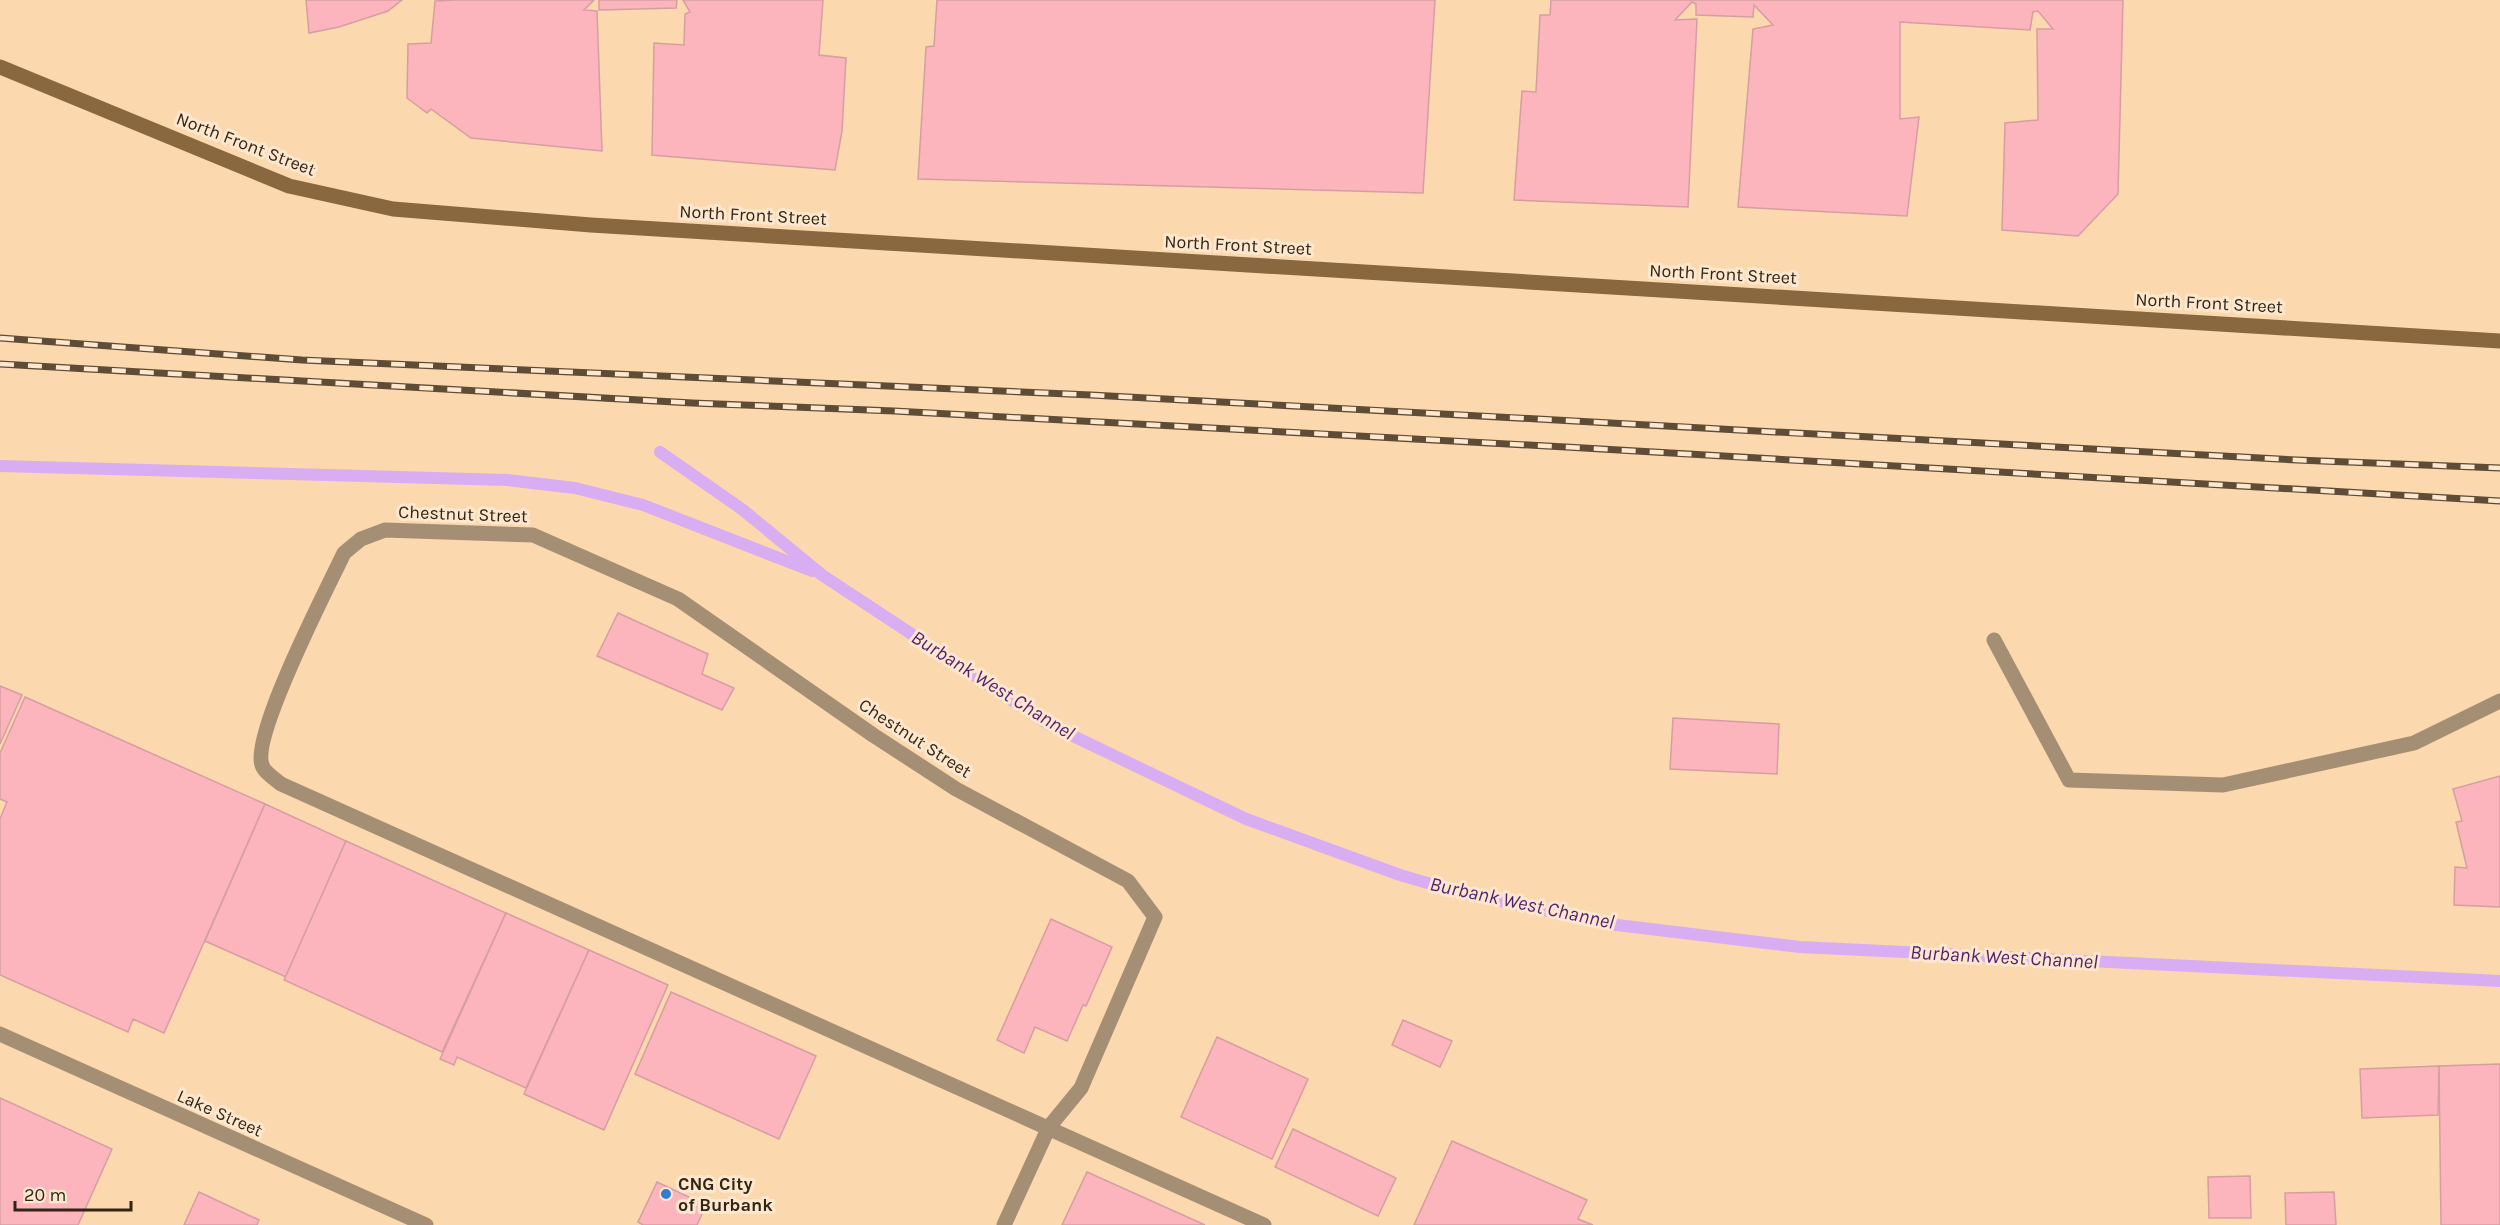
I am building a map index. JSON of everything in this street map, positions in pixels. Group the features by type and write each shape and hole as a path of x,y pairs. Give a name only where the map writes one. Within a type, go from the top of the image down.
{"main road":[{"name":"North Front Street","path":"0,67 289,186 393,209 591,225 2500,341"}],"street":[{"name":"Chestnut Street","path":"1004,1225 1049,1127 1081,1089 1155,917 1128,881 956,789 873,735 678,599 533,535 385,530 361,539 344,553 285,676 261,752 262,766 281,784 1049,1127"},
{"path":"1994,640 2069,780 2223,785 2414,743 2500,701"},
{"name":"Lake Street","path":"0,1034 426,1225"},
{"path":"1049,1127 1264,1225"}],"building":[{"path":"306,0 402,0 388,11 339,27 309,33"},
{"path":"594,0 584,10 597,11 602,151 471,138 431,109 427,113 407,98 408,44 431,43 435,1"},
{"path":"599,0 677,0 676,8 599,10"},
{"path":"683,0 823,0 819,55 846,58 842,131 835,170 652,155 654,43 684,45 685,14 690,12"},
{"path":"937,0 1435,0 1423,193 918,179 926,47 934,46"},
{"path":"1551,0 2123,0 2118,194 2078,236 2002,230 2005,123 2038,120 2037,29 2053,29 2038,11 2033,12 2030,30 1900,22 1900,119 1919,117 1907,216 1738,207 1753,29 1773,25 1754,5 1753,17 1696,15 1696,4 1692,2 1675,20 1697,19 1688,207 1514,200 1522,91 1536,92 1540,15 1550,15"},
{"path":"618,613 708,654 702,674 734,688 722,710 597,656"},
{"path":"0,686 22,695 0,744"},
{"path":"25,697 265,804 164,1033 133,1019 128,1032 0,975 0,819 7,802 0,799 0,753"},
{"path":"1673,718 1779,724 1777,774 1670,769"},
{"path":"2500,776 2500,907 2454,905 2455,867 2467,868 2456,822 2462,821 2453,789"},
{"path":"265,804 346,841 286,977 205,941"},
{"path":"346,841 506,913 442,1052 284,980"},
{"path":"506,913 589,950 526,1088 457,1057 454,1065 440,1059"},
{"path":"1051,919 1112,947 1086,1006 1083,1005 1067,1041 1035,1027 1024,1053 997,1040"},
{"path":"589,950 668,985 604,1130 524,1094"},
{"path":"671,992 816,1056 779,1139 635,1074"},
{"path":"1403,1020 1452,1041 1440,1067 1392,1045"},
{"path":"1217,1037 1308,1079 1272,1159 1181,1117"},
{"path":"2500,1064 2500,1225 2441,1225 2439,1066"},
{"path":"2439,1066 2438,1115 2362,1118 2360,1069"},
{"path":"0,1098 112,1149 78,1225 0,1225"},
{"path":"1293,1129 1396,1178 1378,1216 1275,1167"},
{"path":"1452,1141 1587,1200 1578,1219 1593,1225 1414,1225"},
{"path":"1087,1172 1205,1225 1062,1225"},
{"path":"2250,1176 2251,1218 2209,1218 2208,1177"},
{"name":"CNG City of Burbank","path":"657,1182 706,1205 697,1225 643,1225 638,1222"},
{"path":"199,1192 259,1220 257,1225 184,1225"},
{"path":"2334,1192 2336,1225 2286,1225 2285,1193"}],"waterway":[{"name":"Burbank West Channel","path":"660,452 743,510 822,575 1048,724 1246,819 1400,875 1462,893 1617,925 1800,947 2500,981"},
{"path":"0,466 507,480 575,488 643,505 812,571"}],"railway":[{"path":"0,338 302,360 1091,395 2297,460 2500,468"},
{"path":"0,364 692,403 894,411 1584,448 2500,501"}],"place":[{"name":"CNG City of Burbank","path":"666,1194"}]}
